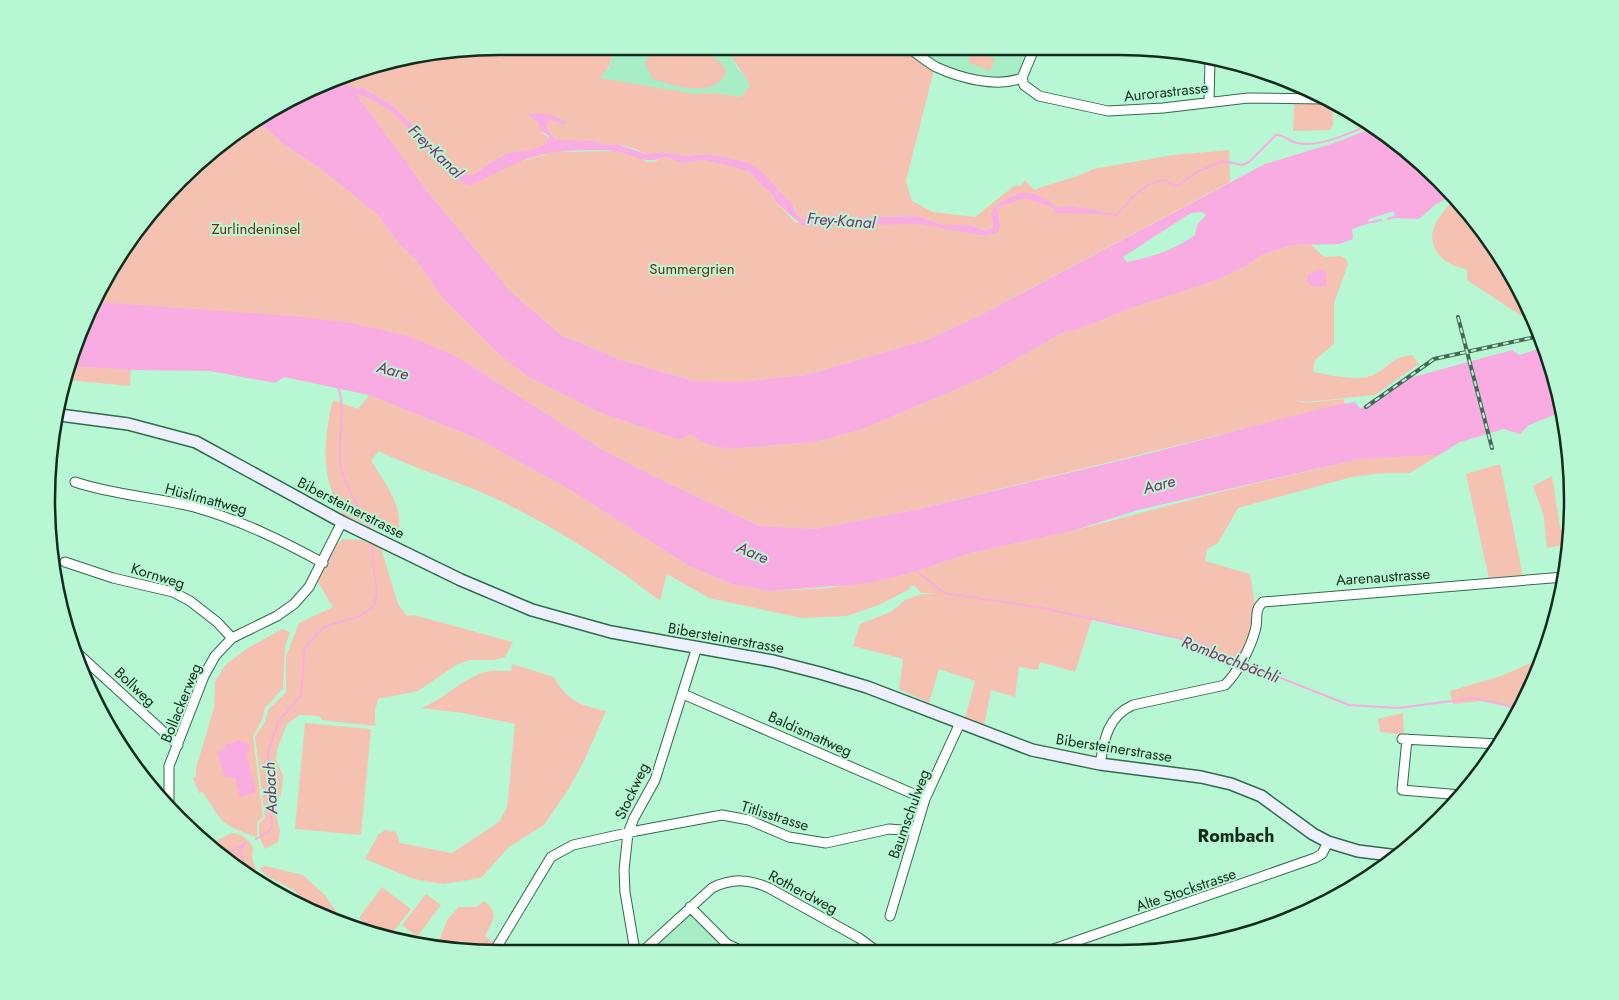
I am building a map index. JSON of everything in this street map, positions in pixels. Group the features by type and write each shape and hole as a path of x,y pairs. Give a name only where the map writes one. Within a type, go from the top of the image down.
{"main road":[{"name":"Bibersteinerstrasse","path":"64,415 128,424 196,442 342,522 461,580 532,610 611,632 773,661 827,675 867,687 1032,750 1100,764 1196,776 1239,787 1275,804 1313,834 1328,842 1358,851 1388,855"}],"street":[{"path":"919,55 935,66 988,82 1009,83 1022,78 1032,55"},
{"path":"1209,102 1210,65"},
{"name":"Aurorastrasse","path":"1022,78 1024,85 1040,96 1108,111 1163,108 1248,98 1311,99"},
{"name":"Hüslimattweg","path":"75,482 119,493 193,507 244,523 323,563"},
{"name":"Bollackerweg","path":"169,797 169,766 204,676 215,656 232,638 277,616 294,604 310,587 342,522"},
{"name":"Kornweg","path":"65,562 113,578 173,592 190,601 217,622 232,638"},
{"name":"Aarenaustrasse","path":"1100,764 1108,728 1115,716 1122,710 1133,705 1224,685 1242,659 1255,631 1258,606 1265,601 1557,578"},
{"name":"Stockweg","path":"634,945 625,892 624,870 628,833 655,780 697,647"},
{"name":"Bollweg","path":"85,660 178,745"},
{"name":"Baldismattweg","path":"683,694 925,799"},
{"name":"Baumschulweg","path":"890,916 925,799 960,723"},
{"path":"1453,794 1402,790 1404,739 1491,744"},
{"name":"Titlisstrasse","path":"497,945 551,857 573,845 722,816 749,820 789,837 826,843 889,829 914,831"},
{"name":"Alte Stockstrasse","path":"1065,945 1315,858 1322,854 1328,842"},
{"name":"Rotherdweg","path":"649,945 704,894 722,883 744,880 756,882 868,945"},
{"path":"690,907 729,945"}],"shaded area":[{"path":"613,55 732,55 737,68 747,78 750,86 740,97 715,93 695,94 599,78 609,68"},
{"path":"927,55 1032,55 1022,78 988,82 935,66"},
{"path":"689,912 729,945 657,945"}],"green space":[{"name":"Summergrien","path":"500,55 613,55 608,68 600,78 695,94 715,93 740,97 750,86 731,55 927,55 935,66 906,181 912,201 933,212 975,217 1014,186 1022,185 1025,180 1034,190 1093,169 1173,155 1229,150 1230,182 981,315 927,340 806,375 739,382 694,381 621,360 561,335 509,290 432,197 355,93 377,102 390,110 410,129 446,170 469,186 511,164 555,152 615,151 639,157 647,162 654,162 665,157 683,163 704,160 748,171 763,187 770,191 777,203 795,222 815,226 829,224 842,227 853,224 918,224 984,236 1000,225 997,208 1014,201 1015,194 991,212 993,227 986,231 970,225 944,225 917,216 803,219 797,215 795,208 779,190 744,161 706,154 684,156 663,152 646,154 617,144 604,145 600,143 557,140 548,131 547,123 550,120 563,125 548,116 534,114 529,114 529,116 538,123 540,131 549,138 546,143 530,150 511,152 473,175 465,174 392,105 363,88 349,87 345,83 385,70 442,59"},
{"path":"650,55 710,55 721,63 726,70 722,79 714,85 705,88 683,87 653,79 645,64"},
{"path":"970,55 985,55 995,59 990,71 968,62"},
{"path":"1294,104 1322,104 1332,110 1333,125 1331,130 1293,131"},
{"name":"Zurlindeninsel","path":"262,124 282,143 322,170 378,215 398,243 417,261 441,296 501,356 527,376 598,412 680,440 690,434 705,444 728,449 815,442 860,430 985,377 1062,333 1079,329 1131,308 1217,280 1246,266 1262,255 1292,245 1310,244 1324,257 1340,256 1346,259 1348,264 1334,303 1334,344 1315,360 1313,372 1344,377 1367,377 1379,372 1398,358 1412,355 1419,364 1375,395 1306,402 1293,400 1306,403 1343,399 1345,404 919,509 815,529 760,526 657,478 603,450 459,358 350,323 101,302 130,253 165,207 207,165"},
{"path":"1451,203 1472,229 1504,278 1523,315 1520,315 1467,280 1467,270 1442,258 1436,250 1433,233 1444,211"},
{"path":"76,367 131,370 130,386 71,381"},
{"path":"369,395 480,440 572,491 689,566 731,584 769,591 829,588 904,575 971,553 1072,531 1236,488 1359,459 1439,455 1410,473 1383,473 1352,477 1238,508 1218,543 1207,549 1205,561 1250,574 1256,611 1244,655 1238,660 1196,642 1092,619 1075,672 1040,662 1038,670 1019,667 1015,697 991,690 984,726 965,718 975,681 939,669 929,703 899,689 903,659 853,646 860,624 891,612 905,600 919,595 935,593 921,593 915,586 909,587 910,589 879,605 847,616 802,618 709,598 667,574 660,601 599,557 536,519 492,497 379,451 371,460 388,487 397,507 399,527 396,537 343,515 327,475 325,450 331,407 333,400 358,409"},
{"path":"1500,464 1523,576 1489,579 1466,474"},
{"path":"1552,476 1563,533 1561,545 1547,548 1543,513 1533,486"},
{"path":"343,539 361,540 381,548 398,604 407,616 414,615 513,642 505,657 494,660 470,660 456,665 418,691 378,699 375,711 375,726 322,720 319,716 300,715 287,724 277,750 276,759 283,776 281,796 273,801 280,831 278,842 265,849 259,837 259,823 265,818 255,736 265,722 268,710 286,692 286,657 299,623 333,607 318,582 329,551"},
{"path":"282,629 290,632 285,647 283,688 265,708 262,720 253,736 263,817 257,822 257,837 224,822 203,792 199,793 193,778 196,776 196,768 214,708 215,682 225,665 248,648"},
{"path":"1533,662 1513,707 1481,701 1453,704 1450,691 1501,676"},
{"path":"512,664 554,677 564,692 575,701 588,707 606,711 584,761 568,790 544,825 509,847 481,878 443,884 414,879 365,859 378,835 385,830 396,832 400,843 452,853 499,822 507,808 515,724 463,713 421,708 481,673 511,671"},
{"path":"1403,713 1404,735 1380,732 1378,719"},
{"path":"305,723 371,729 361,835 295,829"},
{"path":"232,833 244,837 253,847 252,858 257,873 229,853 215,841"},
{"path":"265,866 303,875 325,895 338,914 301,898 295,891 265,875 260,868"},
{"path":"382,887 411,909 393,932 367,924 359,918"},
{"path":"426,894 441,905 417,937 402,925"},
{"path":"484,901 492,910 492,921 485,936 493,942 492,945 439,941 447,920 459,907 477,907"}],"water":[{"path":"345,83 349,87 363,88 392,105 465,174 473,175 511,152 530,150 546,143 549,138 548,135 540,131 538,123 529,116 529,114 539,114 552,116 566,122 563,125 550,120 547,123 548,131 557,140 594,141 604,145 617,144 646,154 663,152 684,156 706,154 744,161 760,170 792,204 797,215 803,219 917,216 944,225 970,225 986,231 993,227 991,212 999,203 1022,193 1039,196 1058,208 1068,206 1101,211 1102,214 1057,213 1052,207 1024,198 997,208 1000,225 998,232 984,236 918,224 803,226 777,203 770,191 763,187 748,171 704,160 682,163 665,157 646,160 614,151 600,150 556,152 532,157 469,186 446,170 390,111 378,103 355,93 432,197 509,290 561,335 621,360 694,381 739,382 806,375 927,340 981,315 1265,164 1334,143 1366,130 1412,165 1446,199 1436,204 1419,219 1395,218 1394,211 1369,219 1367,224 1352,229 1353,239 1339,244 1292,245 1262,255 1246,266 1217,280 1131,308 1079,329 1062,333 985,377 860,430 815,442 728,449 705,444 690,434 680,440 598,412 527,376 501,356 441,296 417,261 398,243 378,215 322,170 282,143 262,124 303,101","holes":["1202,212 1206,215 1197,225 1195,235 1163,252 1127,262 1123,257 1191,213"]},
{"path":"1320,269 1326,272 1326,286 1310,286 1307,281 1308,274"},
{"name":"Aare","path":"101,302 303,317 350,323 409,336 459,358 603,450 657,478 760,526 815,529 919,509 1147,454 1332,406 1355,402 1360,409 1374,398 1377,400 1406,379 1512,350 1519,355 1537,349 1549,385 1555,415 1529,425 1520,434 1504,429 1460,442 1439,455 1359,459 1138,510 1072,531 971,553 904,575 861,584 769,591 731,584 689,566 572,491 480,440 369,395 284,377 275,383 210,371 131,370 76,367"},
{"path":"240,740 250,745 247,757 256,792 240,797 235,778 225,777 217,752 226,747 225,745"}],"waterway":[{"name":"Frey-Kanal","path":"1101,213 1116,215 1138,192 1158,181 1166,180 1170,184 1177,186 1197,172 1223,161 1242,165 1249,162 1276,135 1297,143 1306,144 1325,142 1362,128"},
{"path":"1388,219 1394,217"},
{"path":"1367,223 1381,220"},
{"name":"Aabach","path":"338,387 342,414 341,469 347,486 369,527"},
{"name":"Aabach","path":"256,839 268,832 272,826 268,753 279,720 301,696 305,647 324,627 360,616 374,606 377,595 371,542"},
{"name":"Rombachbächli","path":"914,569 944,593 1043,608 1196,642 1239,661"},
{"name":"Rombachbächli","path":"1243,663 1349,705 1398,708 1475,698 1512,707"},
{"name":"Aabach","path":"244,864 240,851 246,842"},
{"path":"229,853 243,845"}],"railway":[{"path":"1458,317 1492,448"},
{"path":"1366,407 1434,359 1533,338"}],"district":[{"name":"Rombach","path":"1236,836"}]}
